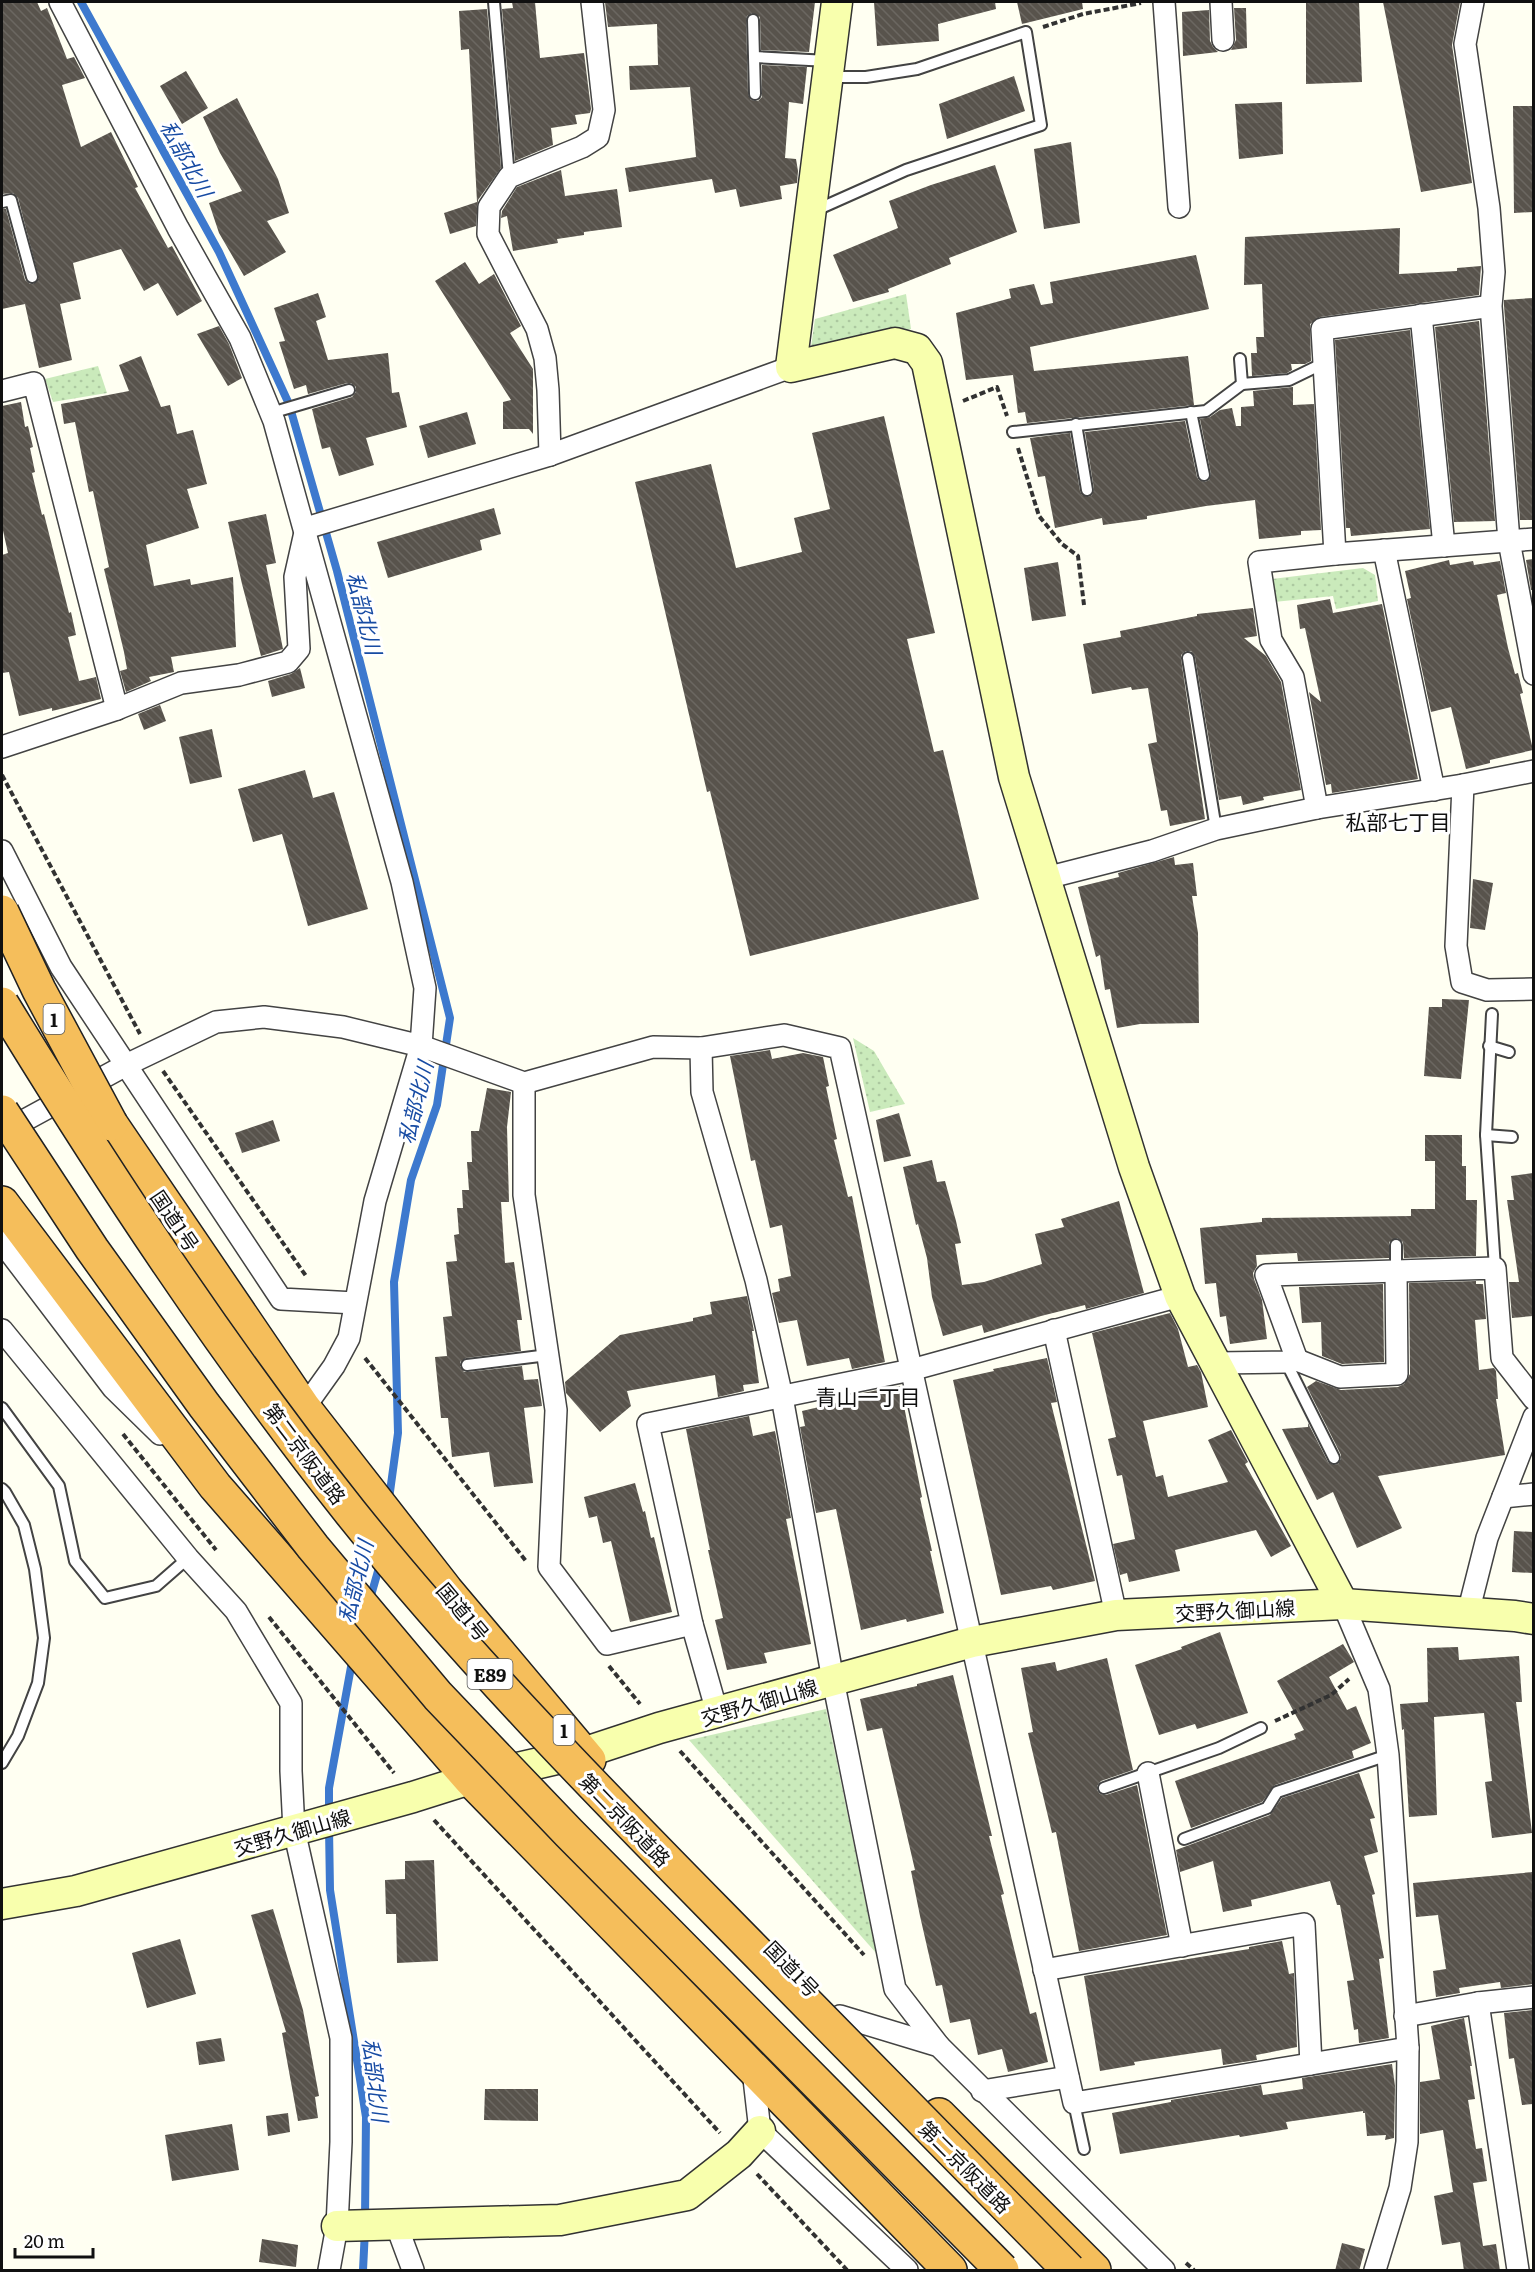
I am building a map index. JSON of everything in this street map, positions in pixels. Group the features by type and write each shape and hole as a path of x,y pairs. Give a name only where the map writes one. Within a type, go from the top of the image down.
{"highway":[{"name":"国道1号","path":"2,912 39,990 111,1124 304,1408 446,1590 583,1753 1094,2271"},
{"name":"第二京阪道路","path":"2,1004 67,1111 137,1218 245,1374 352,1514 474,1657 603,1796 1069,2271"},
{"name":"E89","path":"2,1112 92,1249 204,1405 314,1547 438,1696 577,1842 1002,2271"},
{"path":"2,1203 215,1486 470,1779 950,2271"}],"street":[{"path":"60,2 277,411 306,528 405,892 425,988 421,1046 375,1200 349,1338 334,1366 304,1408"},
{"path":"550,455 549,390 545,358 537,329 488,234 489,207 509,177 582,147 598,137 604,110 592,2"},
{"path":"791,367 837,2"},
{"path":"1164,2 1179,207"},
{"path":"1221,2 1223,40"},
{"path":"1473,2 1465,44 1489,208 1494,272 1491,306 1509,541 1533,674"},
{"path":"1335,554 1322,329 1485,307"},
{"path":"1421,315 1444,546"},
{"path":"306,528 550,455 791,367 895,343 917,349 927,363 1014,777 1134,1167 1180,1296 1343,1604 1379,1689 1388,1755 1408,2048 1407,2142 1400,2188 1375,2271"},
{"path":"2,391 34,383 117,709"},
{"path":"2,747 117,709 181,683 239,675 288,662 299,649 295,577 306,528"},
{"path":"1317,808 1293,676 1271,640 1258,562 1533,539"},
{"path":"1384,550 1434,790"},
{"path":"1046,878 1152,851 1216,829 1317,808 1434,790 1533,771"},
{"path":"1463,785 1456,946 1462,982 1487,990 1533,989"},
{"path":"2,851 61,967 281,1299 355,1304"},
{"path":"2,1133 126,1065 216,1022 264,1017 343,1027 421,1046 524,1083 653,1047 701,1048 784,1035 840,1048 1074,2103 1408,2048"},
{"path":"701,1048 702,1092 756,1280 782,1397 833,1680 895,1989 939,2046 1164,2271"},
{"path":"524,1083 524,1195 556,1410 549,1567 607,1644 692,1624"},
{"path":"2,1242 113,1388 215,1486"},
{"path":"1292,1361 1266,1275 1495,1268 1502,1358 1533,1399"},
{"path":"1216,1364 1292,1361 1340,1377 1397,1374 1396,1271"},
{"path":"717,1713 692,1624 648,1424 911,1370 1180,1296"},
{"path":"2,1330 188,1558 236,1611 291,1703 294,1830 341,2037 338,2226 329,2271"},
{"path":"1054,1330 1116,1615"},
{"path":"1468,1612 1487,1538 1533,1417"},
{"path":"1503,1497 1533,1494"},
{"name":"交野久御山線","path":"2,1904 76,1891 470,1779 583,1753 972,1642 1116,1615 1343,1604 1468,1612 1533,1619"},
{"path":"1148,1773 1182,1946"},
{"path":"1044,1970 1304,1924 1311,2064"},
{"path":"1405,2016 1478,2003 1533,1997"},
{"path":"1478,2003 1518,2271"},
{"path":"840,2016 939,2046"},
{"path":"753,2070 760,2131 907,2271"},
{"path":"982,2091 1068,2077"},
{"path":"338,2226 561,2220 687,2195 739,2154 760,2131"},
{"path":"396,2223 413,2271"}],"lane":[{"path":"494,2 509,177"},
{"path":"753,20 755,94"},
{"path":"754,57 866,77 917,69 1026,32 1041,125 906,170 811,212"},
{"path":"2,202 11,200 32,277"},
{"path":"1240,359 1242,384"},
{"path":"1013,432 1206,411 1242,384 1289,380 1324,363"},
{"path":"277,411 349,390"},
{"path":"1191,412 1204,475"},
{"path":"1076,424 1088,490"},
{"path":"1188,658 1216,829"},
{"path":"1492,1014 1486,1135 1495,1268"},
{"path":"1489,1046 1509,1052"},
{"path":"1486,1135 1512,1137"},
{"path":"1396,1245 1396,1271"},
{"path":"467,1365 548,1355"},
{"path":"1292,1361 1334,1458"},
{"path":"2,1408 58,1486 75,1561 105,1598 156,1586 188,1558"},
{"path":"2,1489 24,1526 35,1569 44,1638 38,1683 18,1736 2,1763"},
{"path":"1104,1788 1219,1748 1261,1728"},
{"path":"1184,1839 1267,1808 1276,1792 1388,1755"},
{"path":"1074,2103 1084,2149"}],"path":[{"path":"1026,32 1083,14 1147,2"},
{"path":"937,412 997,387 1039,516 1062,544 1078,556 1084,605"},
{"path":"1261,1728 1331,1695 1368,1661"}],"green space":[{"path":"906,294 911,329 810,354 815,319"},
{"path":"98,366 107,393 53,402 45,379"},
{"path":"1363,568 1375,575 1378,601 1336,609 1333,596 1274,602 1272,579"},
{"path":"853,1038 874,1051 905,1104 870,1112"},
{"path":"826,1709 876,1953 689,1740"}],"building":[{"path":"2,2 37,2 41,11 47,8 67,59 74,57 85,78 62,85 81,147 111,132 138,187 135,188 168,248 172,246 202,301 177,316 158,283 144,291 121,249 73,263 81,299 60,304 72,360 39,368 25,304 2,309 2,209 6,209 25,280 33,284 39,278 18,198 13,193 2,194"},
{"path":"512,2 535,2 540,58 584,53 591,109 590,113 575,115 577,124 551,128 553,145 515,161 502,9 513,8"},
{"path":"605,2 815,2 809,52 761,50 760,17 752,13 747,16 746,20 748,94 751,100 758,101 762,97 762,65 807,67 803,104 789,102 785,158 796,159 797,183 780,186 782,199 740,207 736,189 715,193 712,179 629,192 625,168 696,157 690,87 630,90 629,66 658,65 657,24 608,27"},
{"path":"874,2 995,2 996,9 938,24 939,41 877,46"},
{"path":"1017,2 1082,2 1083,9 1022,24"},
{"path":"1306,2 1359,2 1362,82 1306,84"},
{"path":"1383,2 1460,2 1452,45 1472,183 1421,192"},
{"path":"1234,8 1246,8 1247,48 1231,50 1236,40"},
{"path":"487,9 501,168 478,200 476,226 450,234 444,213 477,202 469,49 461,50 459,11"},
{"path":"1209,10 1210,41 1218,52 1183,56 1182,12"},
{"path":"186,71 208,108 182,124 160,86"},
{"path":"1014,76 1025,111 947,139 939,104"},
{"path":"237,98 278,179 289,213 267,221 286,252 244,276 219,233 209,203 242,191 203,117"},
{"path":"1282,102 1283,154 1239,159 1235,104"},
{"path":"1513,106 1533,106 1533,212 1514,213"},
{"path":"1071,142 1080,223 1044,229 1034,149"},
{"path":"995,165 1017,232 949,258 951,264 888,289 889,292 853,302 833,255 898,228 889,201"},
{"path":"561,170 565,196 617,189 622,227 584,232 584,235 557,239 558,243 513,251 507,216 501,218 502,211 517,187"},
{"path":"1400,228 1399,274 1457,271 1457,268 1481,266 1479,295 1320,317 1310,324 1311,361 1305,364 1291,364 1292,370 1287,373 1252,376 1251,353 1257,353 1256,337 1264,337 1262,284 1244,285 1245,237"},
{"path":"1196,255 1209,309 1030,347 1034,371 1188,356 1194,405 1027,423 1025,412 1018,413 1013,375 966,380 956,313 1011,298 1009,289 1034,284 1041,305 1053,303 1050,282"},
{"path":"465,262 479,284 494,274 521,326 510,333 533,369 533,434 529,429 503,429 503,402 511,400 435,281"},
{"path":"318,293 326,317 316,321 328,360 388,353 392,393 399,392 407,427 366,438 374,465 339,476 330,447 322,449 312,409 352,397 356,392 356,387 347,383 308,394 306,385 294,389 279,342 285,341 274,308"},
{"path":"1533,298 1533,520 1520,520 1504,300"},
{"path":"1479,321 1495,521 1454,522 1435,327"},
{"path":"219,326 229,344 242,378 228,386 197,334"},
{"path":"1410,330 1430,529 1351,536 1350,528 1346,528 1335,340"},
{"path":"141,356 161,407 170,405 177,434 193,430 207,484 187,489 199,528 146,545 154,586 190,579 191,585 233,577 236,647 171,657 174,672 149,677 151,681 126,692 120,671 127,669 104,569 109,567 93,491 89,492 75,422 64,424 61,404 129,391 119,365"},
{"path":"1293,387 1293,405 1314,404 1321,530 1301,531 1301,535 1259,539 1255,500 1147,516 1147,519 1103,525 1102,518 1055,528 1045,476 1038,477 1030,438 1070,433 1080,491 1082,495 1088,497 1092,495 1094,489 1085,432 1185,421 1197,477 1205,482 1209,480 1211,474 1200,419 1210,417 1220,410 1232,408 1236,426 1241,426 1241,407 1254,406 1253,391"},
{"path":"21,402 25,427 28,426 33,447 30,448 35,472 32,473 76,635 68,637 79,681 96,677 101,699 52,711 52,708 19,716 9,672 2,673 2,555 8,553 2,526 2,406"},
{"path":"467,412 476,444 428,458 419,426"},
{"path":"884,416 935,633 907,639 934,752 943,750 979,899 750,956 710,791 707,792 635,482 711,464 736,568 802,552 794,518 830,509 812,433"},
{"path":"494,508 501,534 480,540 482,550 388,578 377,542"},
{"path":"266,514 276,563 266,565 283,649 261,656 228,522"},
{"path":"1533,559 1533,590 1531,590 1526,560"},
{"path":"1449,560 1450,565 1473,561 1474,565 1500,561 1506,593 1497,595 1508,648 1523,693 1520,694 1533,750 1490,760 1490,763 1466,769 1451,707 1431,712 1407,599 1411,598 1405,571"},
{"path":"1058,562 1066,616 1032,621 1024,568"},
{"path":"1330,599 1333,613 1382,604 1418,779 1332,793 1331,784 1326,785 1309,692 1321,702 1305,628 1300,629 1297,605"},
{"path":"1253,608 1257,636 1244,638 1266,656 1281,682 1301,790 1263,797 1264,800 1243,805 1241,796 1219,800 1195,657 1191,651 1186,651 1181,655 1181,659 1205,819 1170,826 1167,810 1161,811 1148,744 1157,742 1148,688 1132,690 1131,687 1092,694 1083,644 1121,637 1120,631 1197,616 1197,614"},
{"path":"300,668 305,688 272,697 268,681 291,674"},
{"path":"160,705 166,721 144,730 138,714"},
{"path":"212,729 222,777 190,784 179,737"},
{"path":"305,770 313,798 334,792 368,909 308,926 282,834 253,842 238,789"},
{"path":"1174,857 1175,865 1193,863 1197,896 1192,896 1198,933 1199,1023 1140,1024 1117,1028 1110,989 1105,990 1100,955 1096,957 1078,887 1119,877 1118,873"},
{"path":"1473,879 1493,883 1485,930 1470,928"},
{"path":"1442,999 1469,1000 1461,1079 1424,1076 1429,1007 1442,1007"},
{"path":"770,1050 772,1059 803,1053 823,1057 829,1086 826,1087 837,1139 834,1140 848,1197 852,1196 885,1362 852,1369 849,1358 807,1366 797,1320 779,1323 772,1293 780,1291 778,1279 791,1276 782,1225 770,1228 755,1160 751,1161 730,1056"},
{"path":"487,1088 511,1092 507,1127 509,1202 501,1202 505,1263 514,1262 522,1320 517,1320 521,1351 466,1358 460,1362 460,1366 464,1372 468,1372 522,1366 524,1380 538,1379 542,1406 524,1408 533,1483 494,1487 489,1452 452,1457 448,1418 441,1418 435,1357 447,1356 443,1317 452,1316 446,1262 457,1261 454,1235 459,1234 457,1208 463,1208 462,1190 469,1190 467,1162 472,1162 471,1131 479,1131"},
{"path":"899,1113 911,1156 884,1162 876,1120"},
{"path":"273,1120 280,1141 242,1153 235,1133"},
{"path":"1425,1135 1462,1135 1462,1166 1466,1166 1466,1200 1477,1200 1476,1256 1404,1258 1403,1242 1397,1238 1389,1242 1389,1258 1298,1261 1297,1253 1256,1255 1257,1266 1253,1273 1262,1300 1267,1339 1230,1344 1226,1316 1220,1317 1216,1283 1205,1284 1200,1228 1262,1222 1262,1218 1411,1216 1411,1209 1435,1209 1435,1161 1425,1161"},
{"path":"932,1160 937,1182 945,1181 956,1221 961,1243 955,1244 962,1285 984,1282 1042,1264 1035,1234 1064,1227 1061,1219 1119,1201 1144,1293 1086,1309 1085,1305 1041,1316 984,1333 982,1325 943,1336 932,1297 927,1258 918,1224 916,1225 903,1167"},
{"path":"1533,1173 1533,1316 1512,1318 1509,1282 1519,1282 1507,1200 1514,1200 1511,1176"},
{"path":"1476,1281 1476,1284 1483,1284 1486,1319 1475,1320 1479,1370 1494,1368 1496,1371 1498,1399 1496,1399 1505,1455 1378,1476 1402,1528 1357,1548 1333,1492 1317,1500 1282,1429 1308,1427 1308,1423 1328,1462 1333,1465 1338,1464 1341,1455 1307,1387 1316,1381 1341,1390 1398,1387 1404,1384 1410,1374 1409,1283"},
{"path":"1383,1284 1384,1362 1342,1364 1322,1356 1321,1322 1302,1323 1299,1287"},
{"path":"747,1296 754,1331 752,1331 759,1383 743,1385 744,1391 718,1397 715,1375 627,1391 631,1406 600,1432 566,1393 565,1382 620,1335 693,1321 693,1318 712,1314 710,1302"},
{"path":"1170,1313 1178,1329 1188,1367 1197,1365 1201,1372 1208,1407 1143,1421 1156,1477 1163,1475 1168,1497 1228,1482 1208,1440 1231,1430 1248,1462 1245,1464 1291,1546 1271,1557 1256,1530 1175,1550 1180,1571 1129,1582 1127,1573 1120,1575 1113,1544 1135,1539 1122,1475 1117,1476 1108,1439 1116,1437 1092,1333"},
{"path":"1047,1358 1057,1402 1051,1403 1095,1581 1053,1590 1051,1586 1001,1595 953,1380"},
{"path":"900,1386 932,1551 930,1551 944,1613 861,1630 836,1509 816,1513 800,1427 805,1426 802,1411 858,1398 857,1394"},
{"path":"749,1416 753,1436 775,1431 791,1518 786,1519 811,1644 764,1653 767,1663 727,1670 715,1620 723,1618 686,1429"},
{"path":"635,1483 651,1538 654,1537 672,1612 630,1622 611,1541 603,1543 597,1516 589,1518 584,1497"},
{"path":"1514,1531 1533,1532 1533,1573 1512,1572"},
{"path":"1220,1632 1248,1713 1197,1729 1195,1724 1159,1735 1135,1665 1182,1649 1181,1647"},
{"path":"1343,1644 1354,1662 1329,1677 1347,1710 1356,1706 1371,1743 1352,1751 1354,1758 1275,1785 1262,1802 1191,1828 1175,1781 1296,1739 1294,1734 1304,1730 1277,1681"},
{"path":"1458,1647 1459,1660 1519,1656 1522,1702 1516,1702 1532,1833 1492,1838 1485,1782 1492,1781 1484,1713 1434,1717 1437,1815 1409,1817 1404,1729 1402,1730 1400,1704 1428,1702 1427,1648"},
{"path":"1107,1658 1133,1770 1101,1781 1097,1790 1100,1794 1106,1795 1137,1785 1167,1935 1079,1951 1056,1832 1052,1833 1028,1733 1033,1732 1021,1668 1055,1662 1057,1671"},
{"path":"953,1675 992,1836 989,1836 1004,1894 1001,1895 1030,2014 1036,2012 1048,2062 1008,2072 1002,2049 978,2055 970,2019 950,2023 942,1985 936,1986 911,1871 915,1870 882,1728 867,1731 860,1699"},
{"path":"1359,1773 1375,1818 1370,1819 1378,1852 1364,1856 1375,1894 1372,1895 1384,1958 1379,1959 1389,2038 1359,2043 1358,2029 1354,2030 1347,1981 1354,1980 1340,1905 1337,1905 1330,1881 1251,1900 1252,1906 1223,1912 1213,1861 1180,1872 1176,1850 1270,1815 1282,1798"},
{"path":"434,1860 438,1961 397,1963 396,1914 386,1914 385,1880 405,1879 405,1861"},
{"path":"1533,1872 1533,1984 1501,1988 1500,1982 1459,1988 1460,1993 1436,1997 1433,1971 1446,1969 1438,1915 1416,1917 1413,1883"},
{"path":"273,1909 303,2010 319,2096 315,2097 318,2118 298,2121 282,2033 286,2032 251,1915"},
{"path":"180,1939 196,1994 147,2008 132,1953"},
{"path":"1282,1941 1289,1974 1294,1973 1297,2047 1256,2055 1257,2060 1223,2065 1221,2049 1134,2062 1135,2065 1100,2071 1084,1976 1249,1949 1249,1947"},
{"path":"1533,2010 1533,2104 1522,2105 1514,2058 1509,2059 1504,2013"},
{"path":"1464,2018 1475,2099 1468,2100 1476,2149 1482,2148 1487,2181 1473,2183 1483,2246 1496,2244 1500,2271 1464,2271 1460,2242 1442,2245 1434,2196 1453,2192 1443,2130 1420,2134 1420,2082 1440,2079 1431,2026"},
{"path":"221,2038 225,2061 199,2065 196,2042"},
{"path":"1392,2064 1395,2086 1394,2138 1385,2140 1386,2135 1367,2136 1363,2111 1286,2122 1288,2129 1120,2154 1112,2113 1171,2102 1171,2100 1261,2085 1263,2095 1303,2089 1302,2078"},
{"path":"485,2089 538,2089 538,2121 484,2120"},
{"path":"288,2113 290,2132 268,2136 266,2116"},
{"path":"232,2124 239,2170 172,2181 165,2135"},
{"path":"262,2239 298,2245 296,2267 259,2262"},
{"path":"1342,2243 1365,2249 1359,2271 1335,2271"}],"waterway":[{"name":"私部北川","path":"81,2 219,252 289,404 337,571 450,1018 437,1105 411,1180 394,1282 398,1433 389,1499"},
{"name":"私部北川","path":"370,1599 380,1564"},
{"name":"私部北川","path":"329,1813 329,1788 353,1656"},
{"name":"私部北川","path":"329,1828 330,1890 366,2117 365,2218"},
{"name":"私部北川","path":"363,2270 365,2230"}],"district":[{"name":"私部七丁目","path":"1398,820"},
{"name":"青山一丁目","path":"868,1395"}]}
